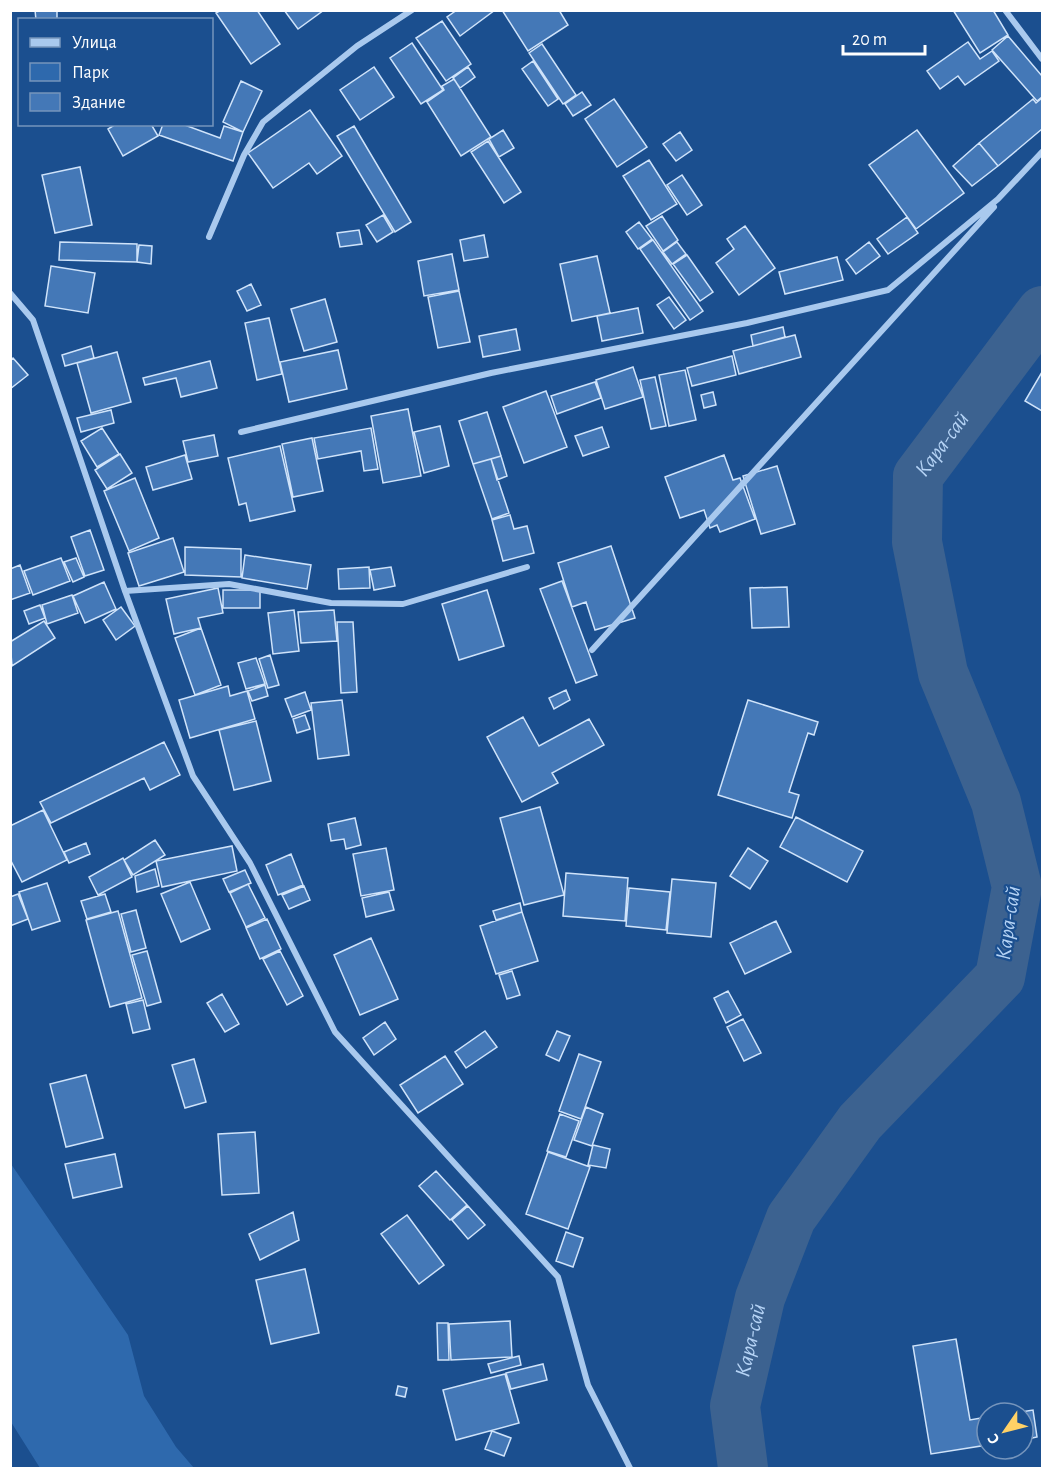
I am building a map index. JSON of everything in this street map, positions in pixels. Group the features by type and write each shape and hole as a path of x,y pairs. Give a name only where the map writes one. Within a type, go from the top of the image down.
{"street":[{"path":"208,237 244,155 263,122 357,46 412,10"},
{"path":"1005,10 1042,59"},
{"path":"241,432 491,373 747,323 888,290 998,200 1042,153"},
{"path":"592,650 1042,153"},
{"path":"10,293 33,320 125,591 193,776 250,863 335,1032 558,1277 588,1385 630,1468"},
{"path":"125,591 229,584 332,603 403,604 527,567"}],"green space":[{"path":"11,1164 128,1335 144,1396 176,1447 194,1468 40,1468 11,1422"}],"building":[{"path":"35,10 57,10 57,18 36,18"},
{"path":"221,10 257,10 280,44 251,64 216,13"},
{"path":"284,10 324,10 298,29"},
{"path":"457,10 495,10 460,36 447,17"},
{"path":"502,10 559,10 568,25 528,51"},
{"path":"953,10 993,10 1008,35 980,53"},
{"path":"442,21 471,64 446,81 416,38"},
{"path":"1008,36 1042,76 1042,97 1037,101 992,50"},
{"path":"968,42 980,59 992,51 999,61 965,85 958,76 940,89 927,71"},
{"path":"412,43 443,90 421,104 390,58"},
{"path":"542,44 576,95 563,104 529,53"},
{"path":"533,61 558,99 548,106 522,69"},
{"path":"374,67 394,97 360,120 340,90"},
{"path":"468,67 475,77 460,88 453,78"},
{"path":"454,79 491,137 461,156 427,102 444,90 442,86"},
{"path":"241,81 262,91 243,132 223,122"},
{"path":"582,92 591,105 573,116 565,104"},
{"path":"1042,98 1042,129 998,166 979,143 1033,99 1036,103"},
{"path":"614,99 647,147 617,167 585,119"},
{"path":"310,110 342,156 317,174 309,163 273,188 248,153"},
{"path":"113,126 152,126 158,136 123,156 108,129"},
{"path":"162,126 187,126 220,138 224,126 243,132 233,161 159,135"},
{"path":"354,126 411,222 395,232 337,136"},
{"path":"503,130 514,148 499,157 489,139"},
{"path":"917,130 964,193 916,229 869,165"},
{"path":"680,132 692,150 676,161 663,144"},
{"path":"488,141 521,192 504,203 471,152"},
{"path":"979,143 998,166 972,186 953,166"},
{"path":"649,160 677,204 651,220 623,176"},
{"path":"80,167 92,225 55,233 42,175"},
{"path":"682,175 702,205 687,215 667,185"},
{"path":"383,215 393,232 377,242 366,225"},
{"path":"662,216 678,240 663,251 646,226"},
{"path":"907,217 918,233 888,254 877,239"},
{"path":"639,222 652,239 638,249 626,232"},
{"path":"745,226 775,268 739,295 716,263 734,249 727,239"},
{"path":"359,230 362,244 340,247 337,233"},
{"path":"484,235 488,257 464,261 460,240"},
{"path":"653,240 703,311 690,320 640,249"},
{"path":"60,242 137,244 137,262 59,260"},
{"path":"677,242 686,254 672,264 663,252"},
{"path":"869,242 880,256 856,274 846,260"},
{"path":"139,245 152,246 151,264 137,262"},
{"path":"452,254 459,290 424,296 418,261"},
{"path":"687,255 713,292 700,301 673,264"},
{"path":"597,256 610,313 572,321 560,264"},
{"path":"837,257 843,280 785,294 779,272"},
{"path":"51,266 95,273 88,313 45,306"},
{"path":"251,284 261,305 247,311 237,291"},
{"path":"459,291 470,342 438,348 428,297"},
{"path":"669,297 686,320 674,329 657,305"},
{"path":"325,299 337,342 304,351 291,309"},
{"path":"638,308 643,333 602,341 597,316"},
{"path":"269,318 282,374 257,380 245,323"},
{"path":"783,327 785,337 753,346 751,335"},
{"path":"516,329 520,350 483,357 479,336"},
{"path":"795,335 801,357 739,374 733,351"},
{"path":"91,346 94,358 65,366 62,355"},
{"path":"338,350 347,389 289,402 280,362"},
{"path":"117,352 131,402 91,413 77,363"},
{"path":"732,356 736,375 692,386 687,368"},
{"path":"13,358 28,375 10,389 10,361"},
{"path":"210,361 217,388 181,397 176,378 145,385 143,378"},
{"path":"633,367 643,397 605,409 596,380"},
{"path":"685,370 696,420 669,426 659,375"},
{"path":"1042,372 1042,411 1025,401"},
{"path":"655,377 666,426 651,429 640,380"},
{"path":"595,382 601,398 557,414 551,396"},
{"path":"546,391 567,447 524,463 503,407"},
{"path":"713,392 716,405 704,408 701,395"},
{"path":"408,409 421,476 383,483 371,416"},
{"path":"111,410 114,423 81,432 77,418"},
{"path":"487,412 501,456 473,464 459,421"},
{"path":"440,426 449,466 424,473 414,432"},
{"path":"602,427 609,447 583,456 575,436"},
{"path":"102,428 119,454 97,467 81,441"},
{"path":"371,428 378,469 364,471 361,451 318,459 314,438"},
{"path":"214,435 218,456 188,462 183,441"},
{"path":"312,438 323,491 293,497 282,444"},
{"path":"280,446 295,511 250,521 246,503 239,505 228,458"},
{"path":"120,454 132,473 107,489 95,470"},
{"path":"185,455 192,479 153,490 146,467"},
{"path":"724,455 733,480 740,478 755,519 720,532 717,525 710,528 704,510 680,518 665,477"},
{"path":"501,456 507,476 497,480 491,459"},
{"path":"491,459 509,513 492,519 473,464"},
{"path":"777,466 795,524 761,534 743,476"},
{"path":"135,478 159,538 129,551 104,491"},
{"path":"510,515 514,529 527,526 534,553 503,561 492,520"},
{"path":"90,530 104,570 85,576 71,537"},
{"path":"173,538 184,572 139,586 128,553"},
{"path":"611,546 635,618 595,630 586,602 572,607 558,563"},
{"path":"185,547 241,549 241,577 185,575"},
{"path":"245,555 311,565 307,589 242,578"},
{"path":"61,558 70,581 33,595 24,571"},
{"path":"76,558 84,577 73,582 64,562"},
{"path":"20,565 30,593 10,600 10,569"},
{"path":"369,567 370,588 339,589 338,569"},
{"path":"391,567 395,586 374,590 370,570"},
{"path":"562,581 597,675 576,683 540,589"},
{"path":"104,582 116,609 85,623 73,596"},
{"path":"787,587 789,627 752,628 750,588"},
{"path":"218,588 223,613 198,618 201,628 174,634 166,599"},
{"path":"223,590 260,590 260,608 223,608"},
{"path":"487,590 504,646 459,660 442,604"},
{"path":"72,595 78,613 47,624 42,605"},
{"path":"40,605 45,618 29,624 24,611"},
{"path":"121,607 135,626 116,640 103,620"},
{"path":"294,610 299,651 273,654 268,613"},
{"path":"334,610 337,641 301,643 298,612"},
{"path":"44,621 55,638 12,666 10,642"},
{"path":"337,622 353,622 357,692 341,693"},
{"path":"201,628 221,685 195,695 175,638"},
{"path":"270,655 279,685 268,688 259,659"},
{"path":"256,658 265,684 246,689 238,663"},
{"path":"265,685 268,696 252,701 248,691"},
{"path":"228,686 230,696 247,691 255,719 190,738 179,700"},
{"path":"566,690 570,700 554,709 549,698"},
{"path":"305,692 311,710 292,717 285,699"},
{"path":"342,700 349,755 318,759 311,703"},
{"path":"748,700 818,722 814,735 808,733 789,792 799,795 792,818 718,795"},
{"path":"305,715 310,729 297,733 293,719"},
{"path":"523,717 539,746 589,719 604,745 552,773 558,783 522,802 487,737"},
{"path":"256,721 271,781 234,790 219,730"},
{"path":"164,742 180,775 150,790 144,778 51,823 40,802"},
{"path":"540,807 564,895 524,905 500,818"},
{"path":"43,810 67,860 22,882 10,859 10,826"},
{"path":"796,817 863,851 847,882 780,847"},
{"path":"355,818 361,845 346,849 344,839 331,841 328,824"},
{"path":"155,840 165,855 133,875 124,860"},
{"path":"86,843 90,854 69,863 64,852"},
{"path":"232,846 237,871 162,887 156,861"},
{"path":"386,848 394,890 361,896 353,854"},
{"path":"748,848 768,861 750,889 730,876"},
{"path":"291,854 303,885 278,895 266,865"},
{"path":"123,858 132,877 98,895 89,877"},
{"path":"155,869 159,886 137,892 135,876"},
{"path":"245,870 251,883 229,892 223,879"},
{"path":"566,873 628,878 625,921 563,916"},
{"path":"672,879 716,883 711,937 667,933"},
{"path":"190,882 210,929 181,942 161,894"},
{"path":"47,883 60,921 32,930 19,892"},
{"path":"248,884 265,918 246,927 230,893"},
{"path":"304,886 310,900 289,909 282,895"},
{"path":"629,888 670,892 666,930 626,926"},
{"path":"389,892 394,910 366,917 362,898"},
{"path":"18,894 28,919 10,926 10,897"},
{"path":"105,894 111,912 87,919 81,901"},
{"path":"520,903 522,912 496,920 493,911"},
{"path":"136,910 146,948 131,952 121,914"},
{"path":"118,911 142,998 110,1007 86,920"},
{"path":"522,912 538,961 496,974 480,926"},
{"path":"267,919 281,949 260,959 246,928"},
{"path":"776,921 791,952 745,974 730,943"},
{"path":"371,938 398,999 360,1015 334,955"},
{"path":"147,951 161,1002 147,1006 132,955"},
{"path":"280,951 303,996 287,1005 263,959"},
{"path":"512,971 520,995 507,999 499,975"},
{"path":"728,991 741,1015 726,1023 714,998"},
{"path":"222,994 239,1024 225,1032 207,1003"},
{"path":"143,1000 150,1029 133,1033 126,1004"},
{"path":"743,1019 761,1053 744,1061 727,1027"},
{"path":"385,1022 396,1039 374,1055 363,1038"},
{"path":"485,1031 497,1047 466,1068 455,1052"},
{"path":"557,1031 570,1036 559,1061 546,1055"},
{"path":"579,1054 601,1062 581,1119 559,1111"},
{"path":"445,1056 463,1084 418,1113 400,1085"},
{"path":"194,1059 206,1102 185,1108 172,1065"},
{"path":"86,1075 103,1138 66,1147 50,1084"},
{"path":"586,1107 603,1114 592,1146 574,1140"},
{"path":"560,1114 579,1121 566,1157 547,1151"},
{"path":"255,1132 259,1193 222,1195 218,1134"},
{"path":"593,1145 610,1149 606,1168 588,1165"},
{"path":"548,1152 590,1167 568,1229 526,1214"},
{"path":"115,1154 122,1187 73,1198 65,1164"},
{"path":"436,1171 467,1205 450,1220 419,1186"},
{"path":"468,1206 485,1225 468,1239 452,1220"},
{"path":"293,1212 299,1240 260,1260 249,1234"},
{"path":"407,1215 444,1265 419,1284 381,1234"},
{"path":"566,1232 583,1238 573,1267 556,1261"},
{"path":"305,1269 319,1333 271,1344 256,1280"},
{"path":"510,1321 512,1357 451,1360 449,1324"},
{"path":"437,1323 448,1323 449,1360 438,1360"},
{"path":"956,1339 970,1420 975,1419 975,1447 931,1454 913,1346"},
{"path":"519,1356 521,1365 491,1373 488,1364"},
{"path":"543,1364 547,1380 511,1389 506,1373"},
{"path":"505,1374 519,1423 456,1440 443,1390"},
{"path":"398,1386 407,1388 405,1397 396,1395"},
{"path":"492,1431 511,1438 504,1456 485,1449"}],"waterway":[{"name":"Кара-сай","path":"743,1468 735,1406 760,1298 791,1218 860,1122 1000,977 1017,887 996,802 943,673 917,542 918,476 1042,311"}]}
